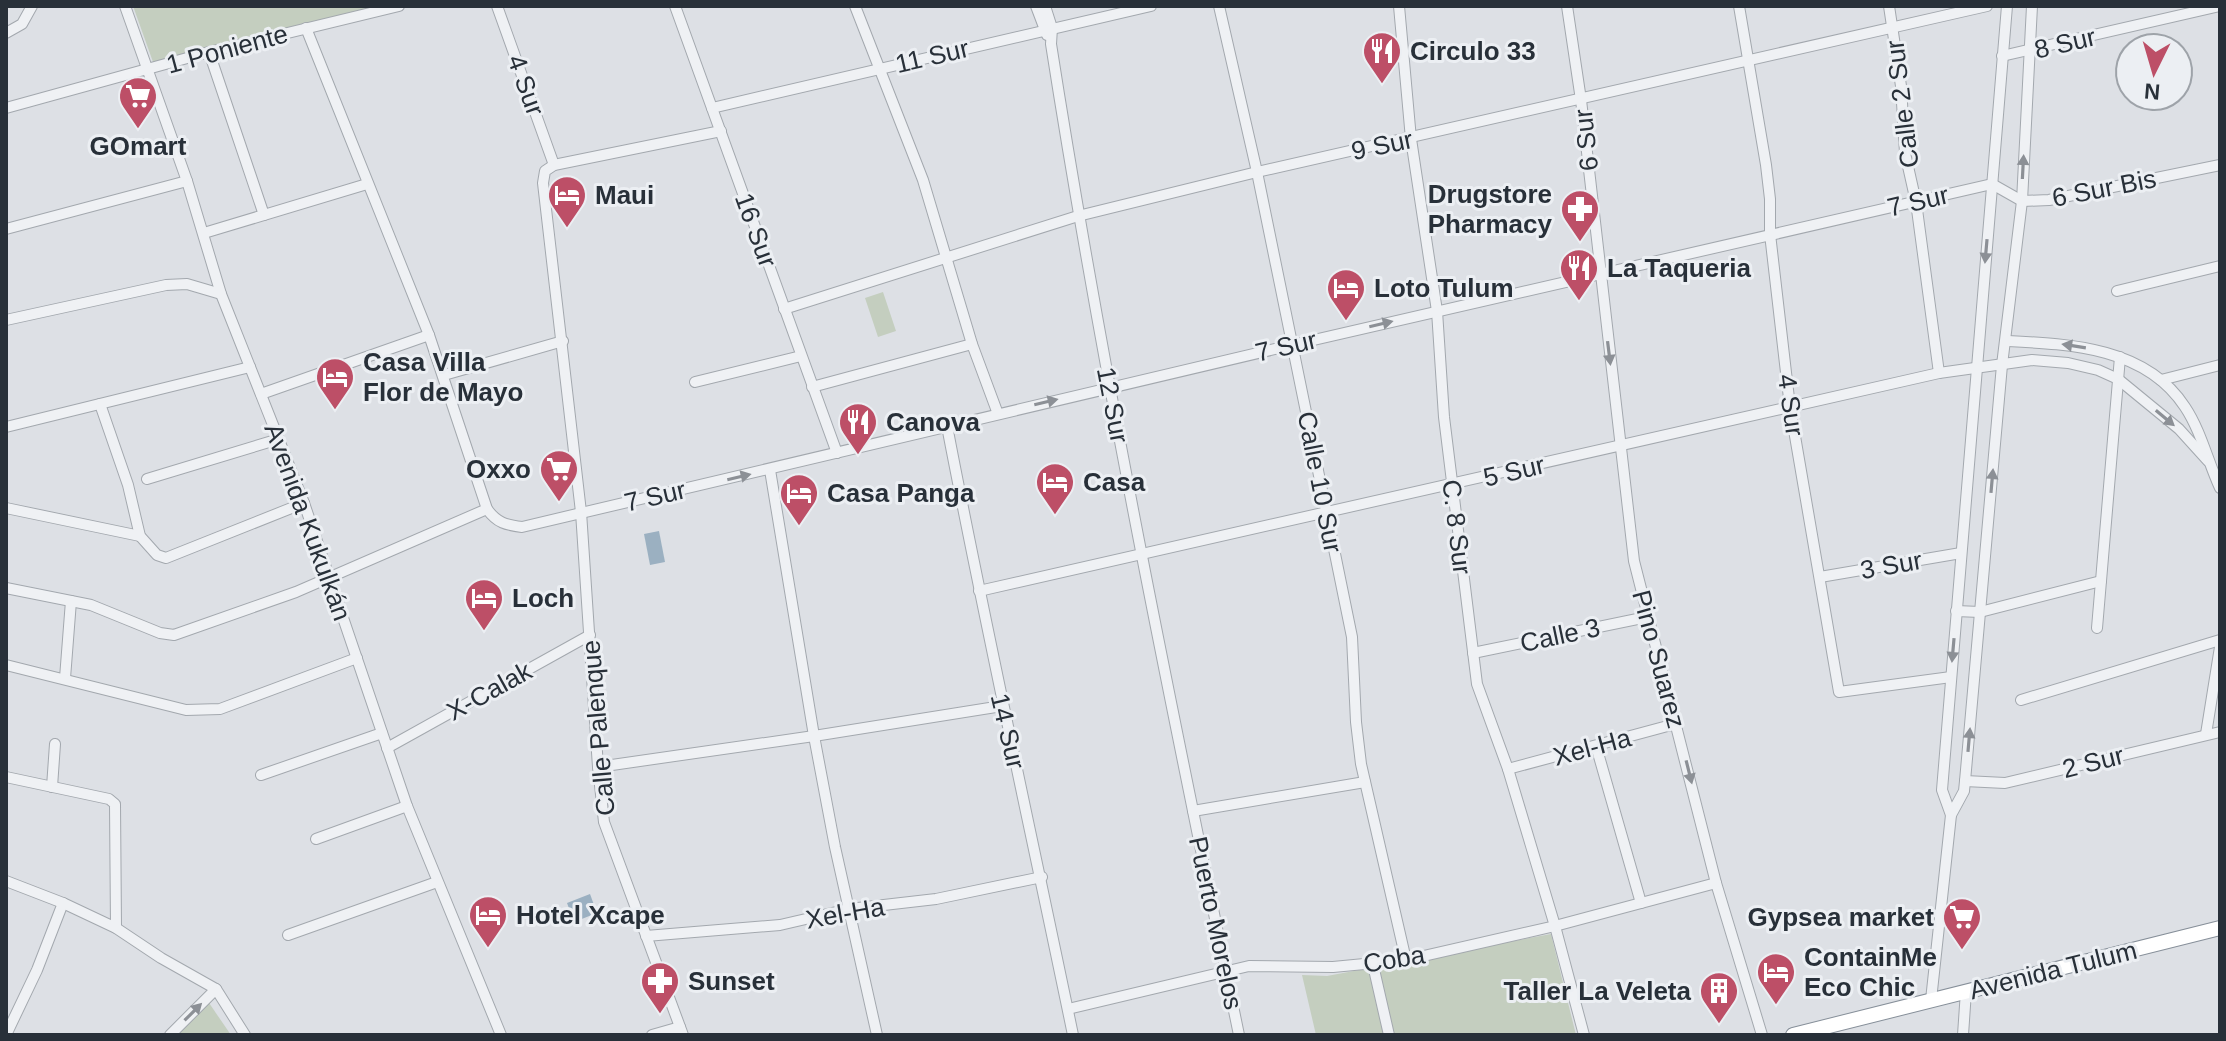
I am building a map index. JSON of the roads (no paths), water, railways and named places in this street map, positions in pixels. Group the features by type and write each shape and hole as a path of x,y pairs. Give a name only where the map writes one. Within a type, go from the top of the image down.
{"highway":[{"name":"Avenida Tulum","path":"1793,1035 2220,928"}],"street":[{"path":"6,33 22,24 32,6"},
{"name":"Avenida Kukulkán","path":"125,6 187,181 221,294 304,503 407,806 501,1035"},
{"name":"1 Poniente","path":"6,108 209,52 399,6"},
{"name":"4 Sur","path":"497,6 550,168"},
{"name":"16 Sur","path":"675,6 837,453"},
{"path":"855,6 923,180 972,344 998,414"},
{"path":"1036,6 1048,29"},
{"path":"1045,6 1048,29"},
{"name":"11 Sur","path":"712,108 1151,6"},
{"name":"Calle 10 Sur","path":"1219,6 1257,172 1352,637 1356,722 1365,782 1406,960"},
{"name":"C. 8 Sur","path":"1399,6 1411,139 1437,311 1444,417 1477,684 1508,769 1584,1035"},
{"name":"6 Sur","path":"1567,6 1581,100 1600,275"},
{"name":"4 Sur","path":"1739,6 1768,177 1770,234 1790,407 1839,692 1951,677"},
{"name":"Calle 2 Sur","path":"1889,6 1901,86 1905,153 1916,202 1939,373"},
{"name":"9 Sur","path":"784,309 1078,216 1257,172 1987,6"},
{"path":"1951,815 1942,790 2007,6"},
{"path":"1931,1000 1951,815 1964,791 2002,365 2022,201 2032,6"},
{"name":"8 Sur","path":"2002,56 2220,6"},
{"path":"6,588 99,607 160,633 174,635 296,592 487,509 429,335 306,28"},
{"name":"12 Sur","path":"1048,29 1109,388 1193,811"},
{"path":"209,52 264,215"},
{"path":"550,168 721,131"},
{"name":"6 Sur Bis","path":"1992,184 2022,201 2049,200 2220,165"},
{"name":"Calle Palenque","path":"550,168 543,183 581,512 604,822 682,1031"},
{"path":"6,229 187,181"},
{"path":"204,233 367,184"},
{"name":"7 Sur","path":"487,509 494,519 505,525 522,527 1437,311 1992,184"},
{"path":"2117,291 2220,266"},
{"name":"Pino Suarez","path":"1600,275 1634,561 1716,883 1762,1035"},
{"path":"6,320 166,285 187,284 221,294"},
{"path":"261,394 429,335"},
{"path":"444,375 563,341"},
{"path":"2006,341 2053,343 2102,351 2152,372 2172,389 2187,409 2220,488"},
{"path":"812,387 972,344"},
{"path":"695,382 801,356"},
{"path":"2097,628 2120,357"},
{"name":"5 Sur","path":"979,591 1939,373 2032,360 2068,363 2118,379"},
{"path":"2161,380 2220,365"},
{"path":"6,427 250,367"},
{"path":"2118,379 2179,429 2208,461"},
{"path":"100,404 128,485 140,536 157,555 166,558 304,503"},
{"name":"14 Sur","path":"947,426 1002,706 1042,877 1073,1035"},
{"path":"147,479 279,439"},
{"path":"770,470 835,847 877,1035"},
{"path":"6,508 140,536"},
{"name":"3 Sur","path":"1820,577 1961,553"},
{"path":"1956,611 1980,612 2101,581"},
{"path":"65,678 71,601"},
{"name":"Calle 3","path":"1473,653 1647,617"},
{"name":"X-Calak","path":"387,748 590,635"},
{"path":"2021,700 2220,640"},
{"path":"2206,734 2220,647"},
{"path":"6,665 186,710 205,711 220,709 357,658"},
{"path":"598,767 1002,706"},
{"name":"Xel-Ha","path":"1508,769 1675,724"},
{"name":"2 Sur","path":"1965,781 2005,783 2220,732"},
{"path":"261,775 382,733"},
{"path":"52,787 55,744"},
{"path":"1596,746 1641,903"},
{"path":"6,777 109,799 115,804 116,928"},
{"path":"1193,811 1365,782"},
{"path":"316,839 407,806"},
{"name":"Puerto Morelos","path":"1193,811 1239,1035"},
{"name":"Xel-Ha","path":"646,936 756,929 849,909 936,899 1042,877"},
{"path":"6,881 116,928 216,989 245,1035"},
{"path":"288,935 437,882"},
{"name":"Coba","path":"1068,1009 1226,971 1270,964 1333,967 1406,960 1555,926 1716,883"},
{"path":"6,1035 37,970 63,903"},
{"path":"1373,965 1389,1035"},
{"path":"170,1035 216,989"},
{"path":"1963,1035 1966,991"},
{"path":"652,1035 682,1031"}],"water":[{"path":"659,531 665,562 650,565 644,534"},
{"path":"590,894 597,913 574,922 567,903"}],"place":[{"name":"Circulo 33","path":"1382,85"},
{"name":"GOmart","path":"138,130"},
{"name":"Maui","path":"567,229"},
{"name":"Drugstore Pharmacy","path":"1580,243"},
{"name":"La Taqueria","path":"1579,302"},
{"name":"Loto Tulum","path":"1346,322"},
{"name":"Casa Villa Flor de Mayo","path":"335,411"},
{"name":"Canova","path":"858,456"},
{"name":"Oxxo","path":"559,503"},
{"name":"Casa","path":"1055,516"},
{"name":"Casa Panga","path":"799,527"},
{"name":"Loch","path":"484,632"},
{"name":"Hotel Xcape","path":"488,949"},
{"name":"Gypsea market","path":"1962,951"},
{"name":"ContainMe Eco Chic","path":"1776,1006"},
{"name":"Sunset","path":"660,1015"},
{"name":"Taller La Veleta","path":"1719,1025"}]}
